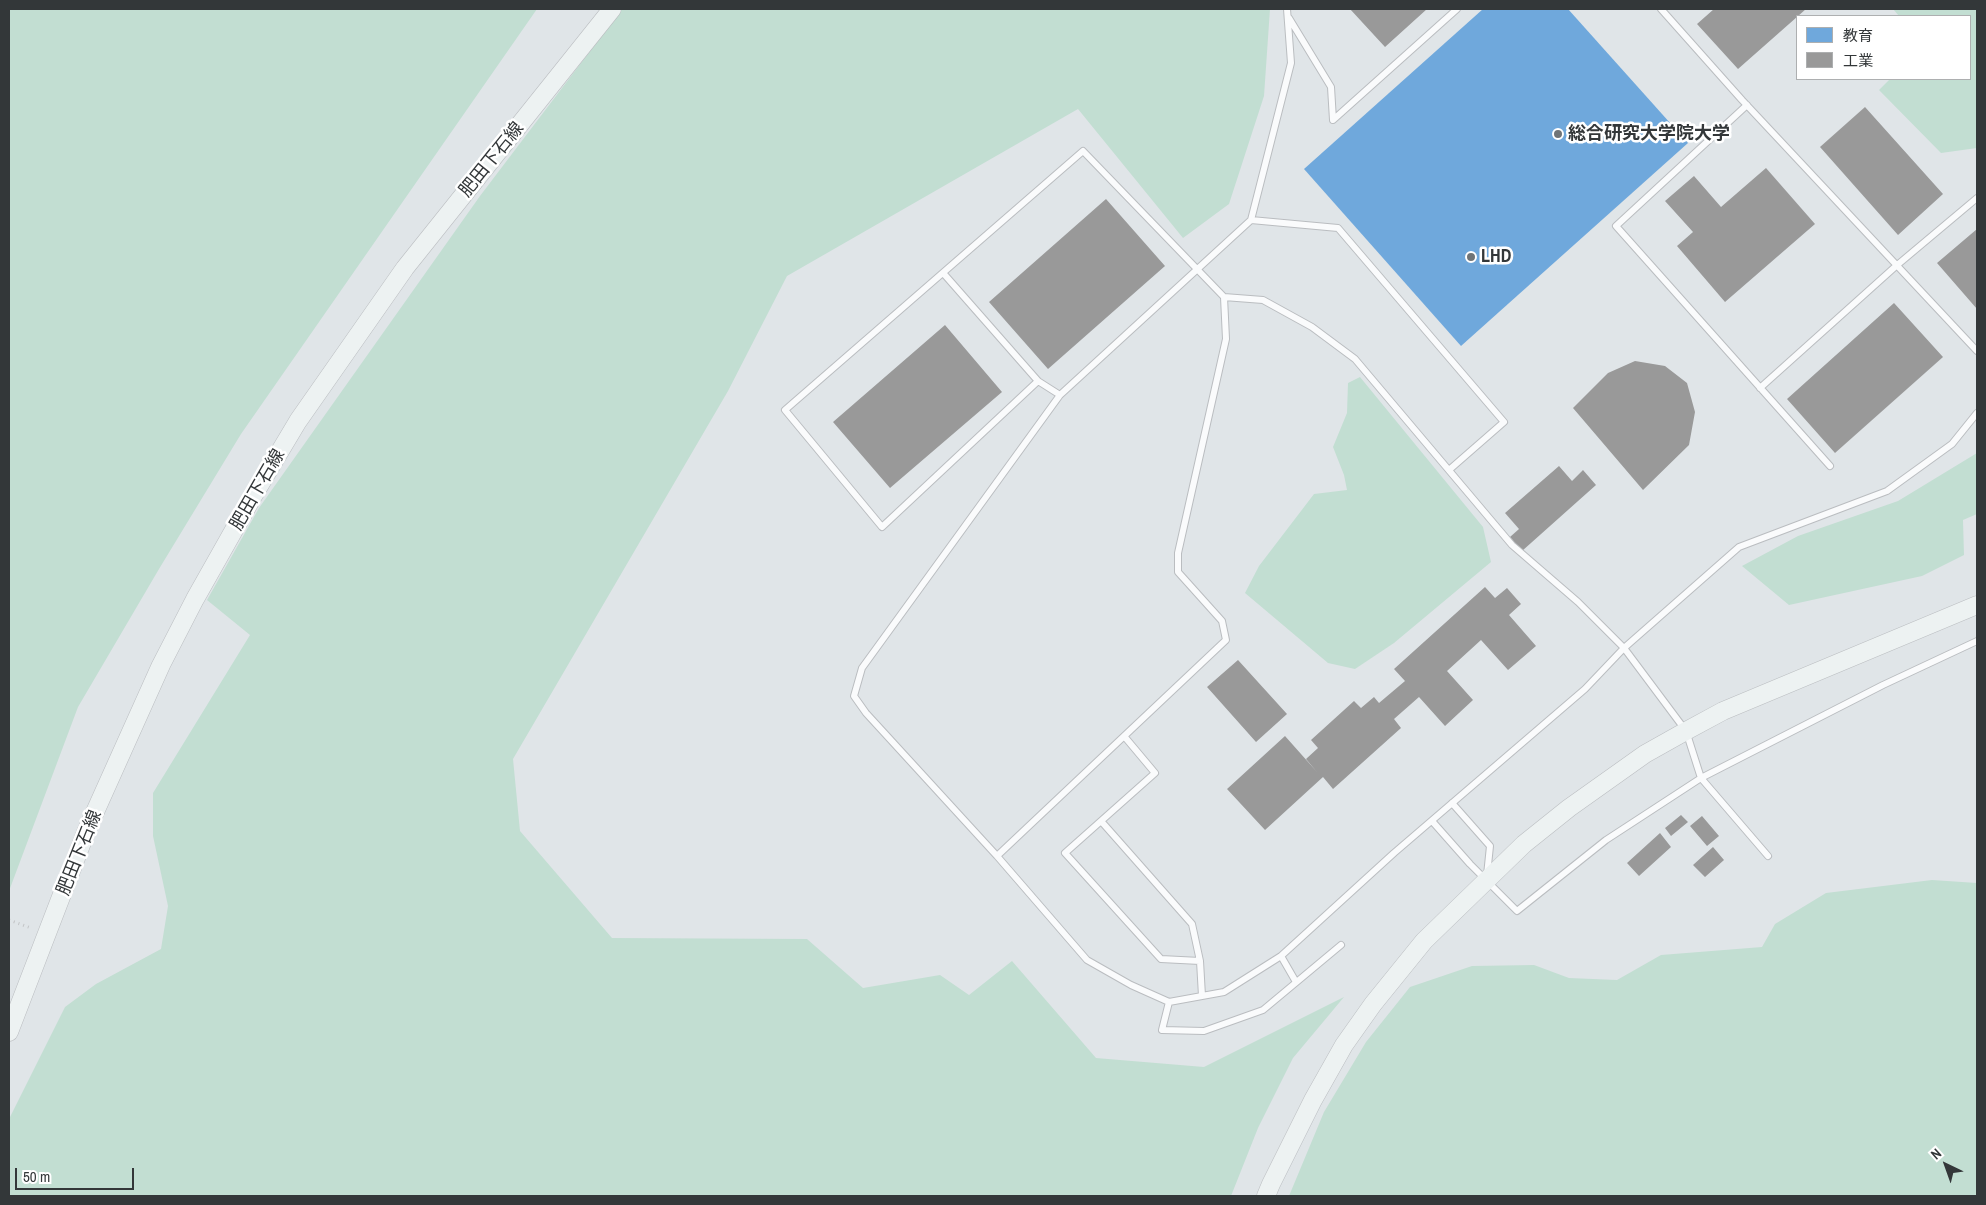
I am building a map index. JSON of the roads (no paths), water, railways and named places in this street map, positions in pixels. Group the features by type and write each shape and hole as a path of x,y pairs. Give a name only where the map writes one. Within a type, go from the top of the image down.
{"main road":[{"name":"肥田下石線","path":"9,1032 86,832 161,665 195,599 252,498 298,421 405,268 612,9"},
{"path":"1266,1196 1313,1100 1344,1045 1373,1004 1424,941 1524,844 1569,808 1645,754 1686,731 1723,712 1977,605"}],"lane":[{"path":"1287,9 1291,64 1251,220 1060,396 862,668 854,696 866,713 997,856 1087,960 1131,986 1169,1002 1224,992 1281,956 1452,803 1585,690 1624,648 1739,547 1887,491 1952,444 1977,413"},
{"path":"1289,17 1331,87 1333,120 1457,9"},
{"path":"1661,9 1747,105 1977,351"},
{"path":"1747,105 1616,226 1830,466"},
{"path":"997,856 1226,640 1222,621 1178,572 1178,553 1226,339 1224,298 1083,151 944,274 785,410 882,526 1038,381"},
{"path":"1760,388 1896,266 1977,198"},
{"path":"1251,220 1338,228 1504,422 1449,470"},
{"path":"944,274 1038,381 1060,396"},
{"path":"1224,298 1263,300 1312,327 1355,359 1512,544 1578,602 1624,648 1686,731 1701,778 1768,856"},
{"path":"1432,821 1470,864 1517,911 1606,840 1701,778 1883,685 1977,641"},
{"path":"1124,736 1155,773 1065,853 1160,959 1200,962"},
{"path":"1452,803 1490,846 1487,880"},
{"path":"1101,821 1192,924 1200,962 1202,996"},
{"path":"1169,1002 1162,1030 1204,1031 1263,1010 1341,945"},
{"path":"1281,956 1296,982"}],"place":[{"name":"総合研究大学院大学","path":"1558,134"},
{"name":"LHD","path":"1471,257"}]}
